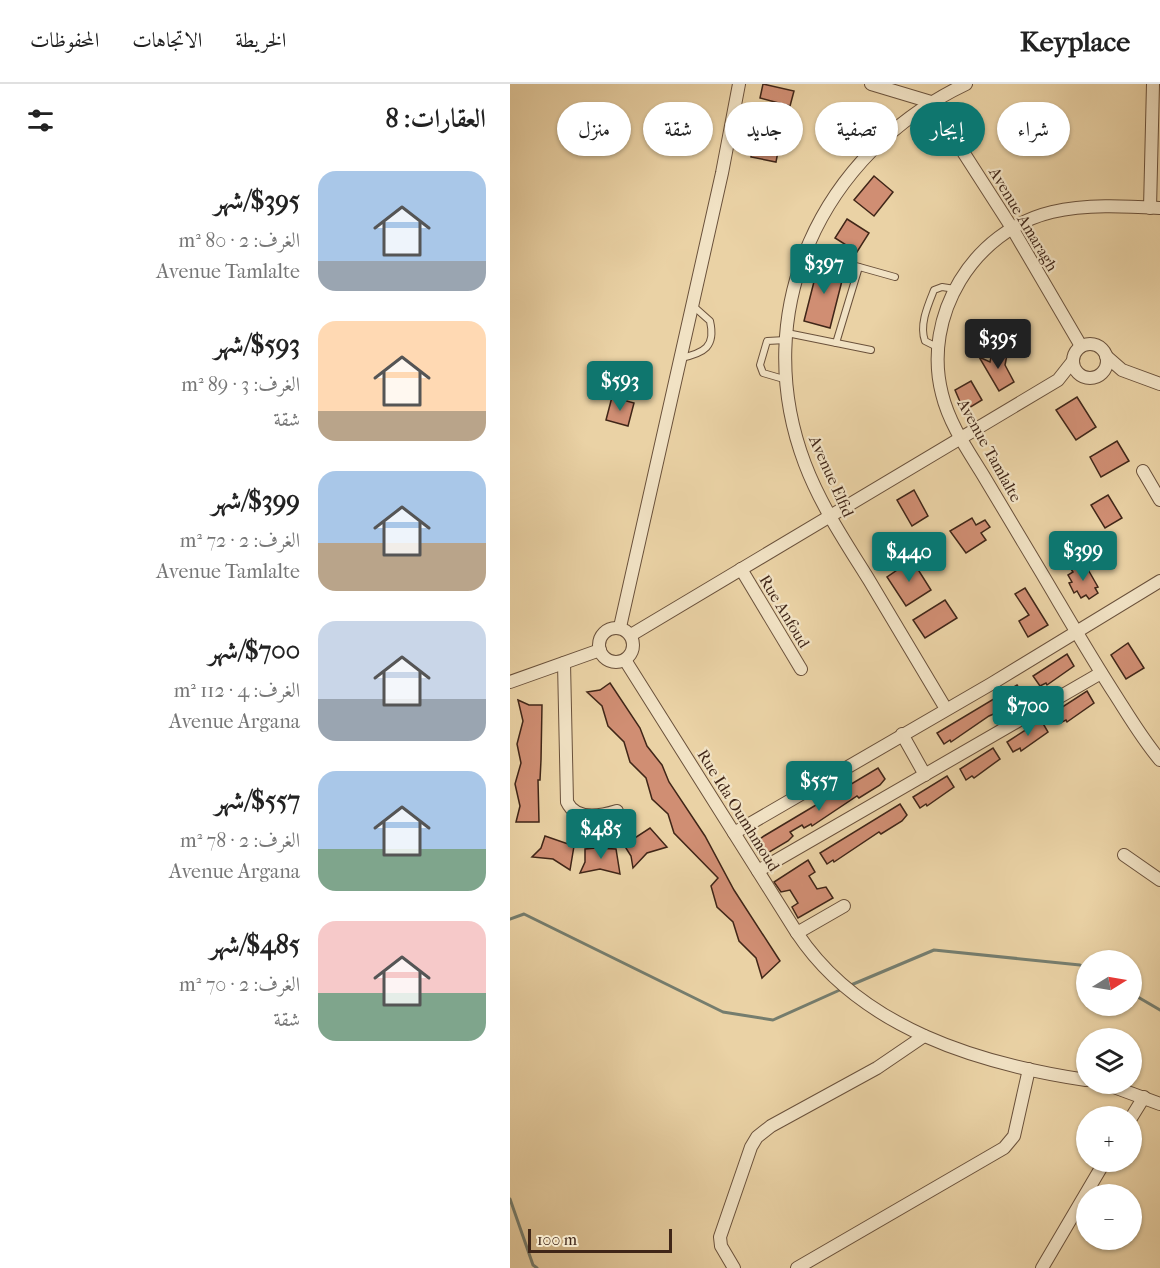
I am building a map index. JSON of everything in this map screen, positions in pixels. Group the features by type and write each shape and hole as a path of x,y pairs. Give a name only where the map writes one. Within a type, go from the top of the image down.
{"street":[{"path":"620,627 722,173 739,84"},
{"path":"871,84 931,102"},
{"name":"Avenue Elfid","path":"931,102 966,84"},
{"path":"1153,84 1155,208"},
{"name":"Avenue Elfid","path":"910,117 848,175 827,205 805,252 796,282 786,337 787,380 798,442 830,517 946,709"},
{"name":"Avenue Amaragh","path":"966,156 1012,228 1081,346"},
{"name":"Avenue Tamlalte","path":"1155,208 1073,208 1050,213 1012,228 982,250 955,289 942,321 939,348 942,395 961,439 1101,673 1160,760"},
{"path":"1058,380 1073,361 1075,352 1081,346 1093,344 1098,346 1122,370 1160,384"},
{"path":"1101,373 1105,368 1106,356"},
{"path":"1073,361 1082,375"},
{"path":"632,635 1058,380 1082,375 1091,377 1122,370"},
{"path":"1143,471 1160,500"},
{"name":"Rue Anfoud","path":"741,569 801,669"},
{"path":"734,833 1160,581"},
{"path":"620,627 632,635 633,652 625,660 619,662 607,660 600,650 600,638 608,629 620,627"},
{"path":"510,682 600,650"},
{"name":"Rue Ida Oumhmoud","path":"625,660 797,933 829,974 888,1016 924,1036 973,1056 1076,1078"},
{"path":"564,663 567,802 574,812 581,814 601,815 617,811"},
{"path":"758,871 1101,673"},
{"path":"902,734 925,775"},
{"path":"1124,855 1160,880"},
{"path":"797,933 844,906"},
{"path":"734,1268 721,1246 720,1237 751,1147 757,1137 771,1126 868,1073 924,1036"},
{"path":"797,1268 1007,1146 1014,1136 1029,1069"},
{"path":"1135,1094 1160,1104"},
{"path":"1138,1106 1144,1097"},
{"path":"1042,1268 1099,1172"}],"lane":[{"path":"805,252 895,277"},
{"path":"836,343 859,267"},
{"path":"939,348 925,341 922,333 929,303 934,290 942,287 955,289"},
{"path":"680,358 704,352 710,345 710,321 692,305"},
{"path":"787,380 763,373 760,365 767,341 786,337 871,350"}],"building":[{"path":"763,84 794,91 791,102 775,102 760,98"},
{"path":"751,156 777,156 776,162"},
{"path":"874,176 893,192 874,216 854,200"},
{"path":"847,219 869,233 857,252 835,238"},
{"path":"819,262 845,269 830,328 804,321"},
{"path":"992,352 1007,355 1005,365 1014,382 999,391 979,357 990,362"},
{"path":"971,381 982,400 964,411 955,390"},
{"path":"612,397 634,403 628,426 606,420"},
{"path":"1077,397 1096,427 1076,440 1056,410"},
{"path":"1117,441 1129,461 1101,477 1090,457"},
{"path":"914,490 928,516 912,526 897,500"},
{"path":"1108,495 1122,518 1105,528 1091,505"},
{"path":"972,518 976,525 985,520 990,527 981,533 986,540 966,553 950,531"},
{"path":"912,560 931,590 906,606 887,577"},
{"path":"1080,563 1083,568 1086,566 1098,587 1095,588 1098,593 1089,599 1086,595 1081,598 1077,591 1074,593 1069,583 1072,582 1068,575 1073,572 1071,569"},
{"path":"1025,588 1048,625 1028,637 1019,621 1029,615 1015,594"},
{"path":"945,600 957,618 925,638 913,620"},
{"path":"1128,643 1144,668 1126,679 1111,655"},
{"path":"1067,654 1074,666 1047,685 1046,683 1040,686 1033,676"},
{"path":"610,683 640,728 647,746 662,765 669,782 705,836 734,890 780,961 762,978 756,958 739,941 733,922 717,907 711,886 718,878 674,833 668,814 652,799 646,778 630,762 624,742 608,726 602,706 587,692 600,690"},
{"path":"1017,685 1024,696 1018,702 997,715 996,713 989,716 951,742 950,740 944,744 937,733"},
{"path":"1087,691 1094,703 1067,722 1066,720 1060,723 1053,713"},
{"path":"518,700 529,705 542,705 540,780 538,780 539,822 516,822 520,806 515,784 521,763 517,744 523,721"},
{"path":"1041,720 1048,732 1021,751 1020,748 1013,752 1007,742"},
{"path":"993,748 1000,759 974,778 972,776 966,780 960,769"},
{"path":"878,768 885,779 880,785 859,798 857,796 812,826 811,824 804,828 802,825 790,832 793,836 788,841 766,854 765,852 759,855 753,844"},
{"path":"947,776 954,787 927,806 926,804 920,808 913,797"},
{"path":"900,804 907,815 902,821 881,834 879,832 834,862 833,860 827,864 820,853"},
{"path":"650,828 667,847 647,853 633,868 631,856 624,845"},
{"path":"545,836 574,846 570,870 553,859 532,857 541,848"},
{"path":"585,849 616,849 620,874 600,869 580,873 585,862"},
{"path":"808,860 815,872 809,876 817,889 826,887 833,898 798,918 792,907 798,903 790,890 781,892 774,882"}],"waterway":[{"path":"510,919 524,914 723,1012 773,1020 842,989"},
{"path":"851,985 934,950 1076,965"},
{"path":"1142,999 1160,1010"},
{"path":"510,1199 533,1265 537,1268"}]}
